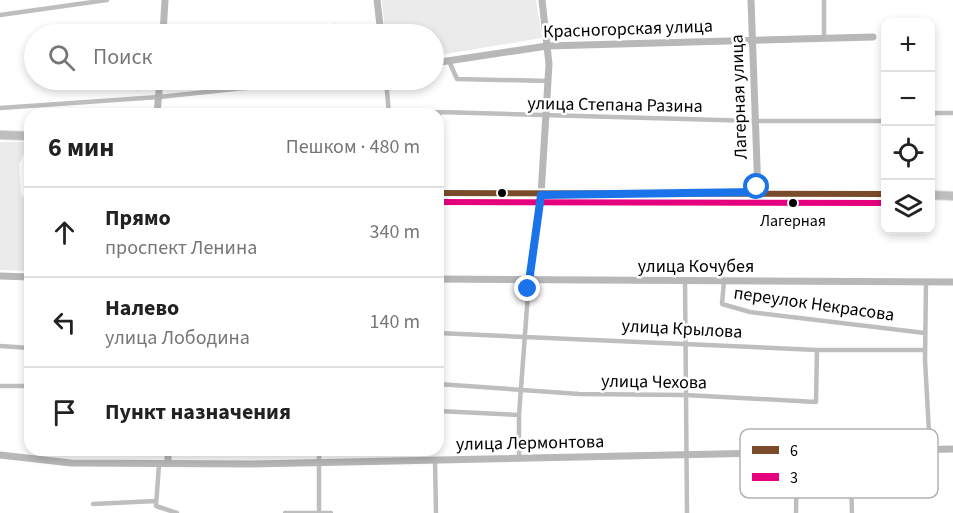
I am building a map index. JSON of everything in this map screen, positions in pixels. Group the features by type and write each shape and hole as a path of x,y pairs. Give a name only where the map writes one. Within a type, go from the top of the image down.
{"main road":[{"path":"0,135 24,136"},
{"path":"444,193 541,195 758,192 881,195"},
{"path":"935,195 953,196"}],"street":[{"path":"0,15 107,0"},
{"path":"164,24 165,0"},
{"path":"377,0 380,24"},
{"path":"519,459 519,415 527,335 529,280 541,195 548,81 542,0"},
{"name":"Лагерная улица","path":"751,0 758,192"},
{"path":"824,0 824,38"},
{"name":"Красногорская улица","path":"444,61 547,46 873,37"},
{"path":"449,60 457,79 548,81"},
{"path":"158,108 159,90"},
{"path":"0,108 226,90"},
{"path":"387,90 388,108"},
{"name":"улица Степана Разина","path":"444,112 755,121 881,121"},
{"path":"935,114 953,113"},
{"path":"0,276 24,277"},
{"name":"улица Кочубея","path":"444,279 953,282"},
{"path":"685,280 687,513"},
{"name":"переулок Некрасова","path":"724,281 722,304 750,312 925,333"},
{"path":"926,282 925,351 929,429"},
{"name":"улица Крылова","path":"444,333 527,335 817,350 925,351"},
{"path":"0,346 24,348"},
{"name":"улица Чехова","path":"444,384 579,394 685,395 816,402 817,350"},
{"path":"0,386 24,386"},
{"path":"444,411 519,415"},
{"name":"улица Лермонтова","path":"938,450 953,449"},
{"name":"улица Лермонтова","path":"0,455 71,463 159,465 740,453"},
{"path":"168,456 168,464"},
{"path":"319,511 320,456"},
{"path":"435,460 436,513"},
{"path":"159,465 156,506 177,513"},
{"path":"796,498 796,513"},
{"path":"852,498 852,513"},
{"path":"93,504 156,501"},
{"path":"285,513 319,511 331,513"}],"shaded area":[{"path":"382,0 536,0 542,38 444,54 444,24 384,24"},
{"path":"0,142 24,142 24,154 19,164 21,194 24,197 24,271 0,270"}],"transit line":[{"name":"6","path":"444,193 881,194"},
{"name":"3","path":"444,202 881,203"}],"place":[{"name":"Лагерная","path":"793,203"}],"route":[{"path":"528,289 541,195 758,192 757,187"}]}
